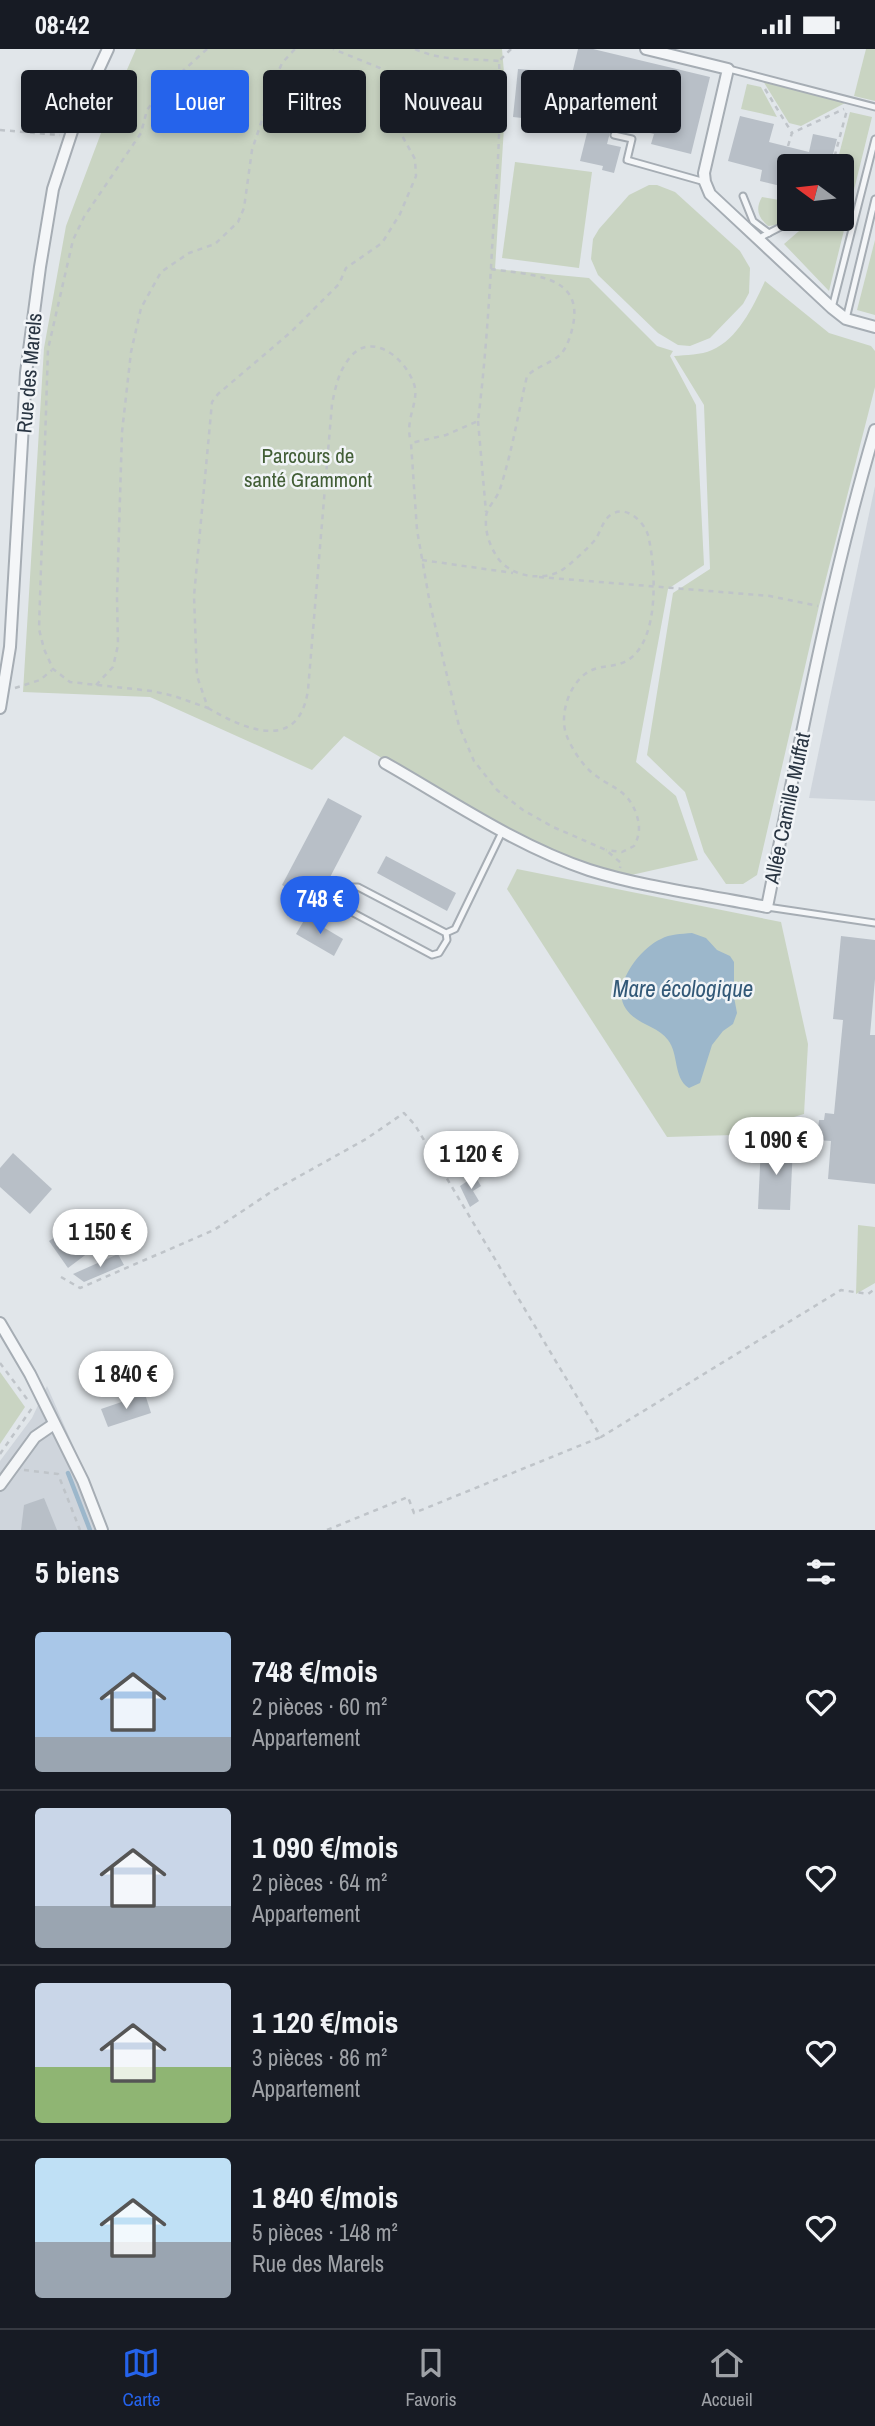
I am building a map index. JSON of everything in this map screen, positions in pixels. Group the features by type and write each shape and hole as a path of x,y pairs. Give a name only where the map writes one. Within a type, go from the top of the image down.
{"street":[{"name":"Rue des Marels","path":"1,704 10,647 26,373 40,267 53,189 77,116 108,49"},
{"path":"646,49 728,69 704,173 710,194 832,308 846,319 875,327"},
{"name":"Allée Camille Muffat","path":"385,763 503,830 587,869 618,878 767,907 796,761 854,501 875,430"},
{"path":"0,1323 30,1374 83,1481 102,1530"},
{"path":"0,1485 35,1437 54,1424"}],"lane":[{"path":"728,69 875,107"},
{"path":"614,135 632,139 627,160 705,182"},
{"path":"832,308 875,139"},
{"path":"743,196 753,221 769,233"},
{"path":"846,319 875,199"},
{"path":"760,241 763,236 777,229"},
{"path":"446,933 455,929 503,830"},
{"path":"353,887 358,887 446,933 447,940 439,953 432,954 346,909 344,900 353,887"},
{"path":"767,907 875,923"}],"path":[{"path":"207,49 163,89 147,110 141,133 84,217 73,240 65,269 48,349 39,629 52,669 70,683 152,691 174,696 208,708 239,724 274,731 288,728 299,720 308,689 332,404 343,368 355,353 368,346 378,346 388,350 402,363 414,384 415,392 407,429 411,443 417,530 430,604 459,726 474,761 497,789 523,810 553,827 606,850 622,852 634,846 640,827 633,803 590,771 574,751 566,733 568,703 579,679 593,670 628,661 648,636 653,587 647,533 637,518 620,511 611,514 596,538 560,571 536,576"},
{"path":"96,685 113,667 118,645 122,432 131,352 141,308 161,272 189,253 215,244 238,222 244,208 252,150 282,63 295,49"},
{"path":"208,708 197,675 194,596 212,402 291,333 339,284 346,268 382,243 400,214 416,176 415,159 395,123 396,104 387,74 380,68 332,49"},
{"path":"415,49 428,55 458,61 499,61 511,49"},
{"path":"499,61 500,121 484,372 478,421 487,538 499,560 517,573"},
{"path":"757,76 793,134"},
{"path":"788,146 793,134 848,107 835,154"},
{"path":"0,130 57,134"},
{"path":"486,513 499,492 514,443 527,376 534,368 558,357 565,348 575,316 564,286 557,282 491,269"},
{"path":"411,443 446,435 478,421"},
{"path":"422,560 536,576 770,596 831,609"},
{"path":"1,704 14,689 40,681 52,669"},
{"path":"606,850 621,863 618,878"},
{"path":"61,1277 80,1288 214,1230 271,1192 366,1139 404,1113 415,1125 601,1437"},
{"path":"327,1530 408,1497 414,1513 601,1437 841,1290 868,1294 875,1289"},
{"path":"0,1363 26,1400 34,1406 0,1454"},
{"path":"11,1469 58,1474 80,1530"}],"shaded area":[{"path":"875,486 875,801 809,798 830,697"},
{"path":"47,1386 108,1530 0,1530 0,1461 32,1418"}],"green space":[{"name":"Parcours de santé Grammont","path":"136,49 502,49 504,70 380,70 380,133 504,133 495,269 589,278 657,346 673,351 670,356 696,405 704,565 668,589 636,762 676,796 698,860 618,878 528,843 344,736 312,770 150,697 23,692 44,348 66,226 101,133 137,133 137,70 127,70"},
{"path":"866,49 875,49 875,101 854,96"},
{"path":"763,81 847,102 801,126 789,123"},
{"path":"747,84 761,87 777,117 741,109"},
{"path":"850,112 872,117 854,190 854,154 839,154"},
{"path":"515,162 592,172 579,268 502,258"},
{"path":"649,185 675,192 740,251 750,268 749,293 743,304 710,338 690,346 678,345 658,333 598,275 591,259 593,239 599,229 629,195"},
{"path":"762,197 777,200 777,225 768,226 762,219 759,205"},
{"path":"799,231 844,231 829,291 784,244"},
{"path":"875,240 875,315 857,310"},
{"path":"765,281 829,333 871,346 875,351 875,387 819,606 757,875 743,884 726,884 704,852 685,792 647,755 673,593 710,569 704,405 674,356 708,352 730,338 744,320"},
{"path":"517,869 781,922 808,1044 804,1114 733,1135 667,1137 507,889"},
{"path":"858,1225 875,1227 875,1283 856,1294"},
{"path":"0,1372 25,1407 0,1444"}],"water":[{"name":"Mare écologique","path":"692,933 706,938 734,962 737,1013 733,1024 723,1031 712,1045 700,1083 689,1088 678,1072 674,1052 668,1040 626,1009 622,990 630,969 644,951 668,936"}],"building":[{"path":"578,49 593,49 681,70 573,70"},
{"path":"518,69 531,70 521,70 521,118 513,117"},
{"path":"681,70 710,77 691,154 651,144 654,134 650,133 681,133"},
{"path":"740,116 774,124 769,142 809,152 813,134 837,139 833,154 777,154 777,185 760,181 762,170 728,161"},
{"path":"587,133 610,133 607,144 621,147 614,173 602,170 603,166 580,161"},
{"path":"328,798 362,816 316,904 282,885"},
{"path":"386,856 456,893 447,911 377,873"},
{"path":"306,917 343,939 334,956 296,934"},
{"path":"841,936 875,940 870,1035 875,1035 875,1184 828,1179 831,1141 817,1140 819,1120 824,1120 825,1113 834,1114 843,1020 833,1019"},
{"path":"761,1145 793,1146 790,1210 758,1209"},
{"path":"13,1153 52,1189 30,1214 0,1187 0,1168"},
{"path":"475,1176 481,1186 473,1191 479,1201 470,1207 460,1186"},
{"path":"95,1211 109,1237 68,1268 49,1241"},
{"path":"118,1254 124,1265 84,1282 73,1274"},
{"path":"145,1394 151,1413 108,1427 101,1409"},
{"path":"44,1498 57,1530 21,1530 24,1505"}],"waterway":[{"path":"68,1473 90,1530"}]}
